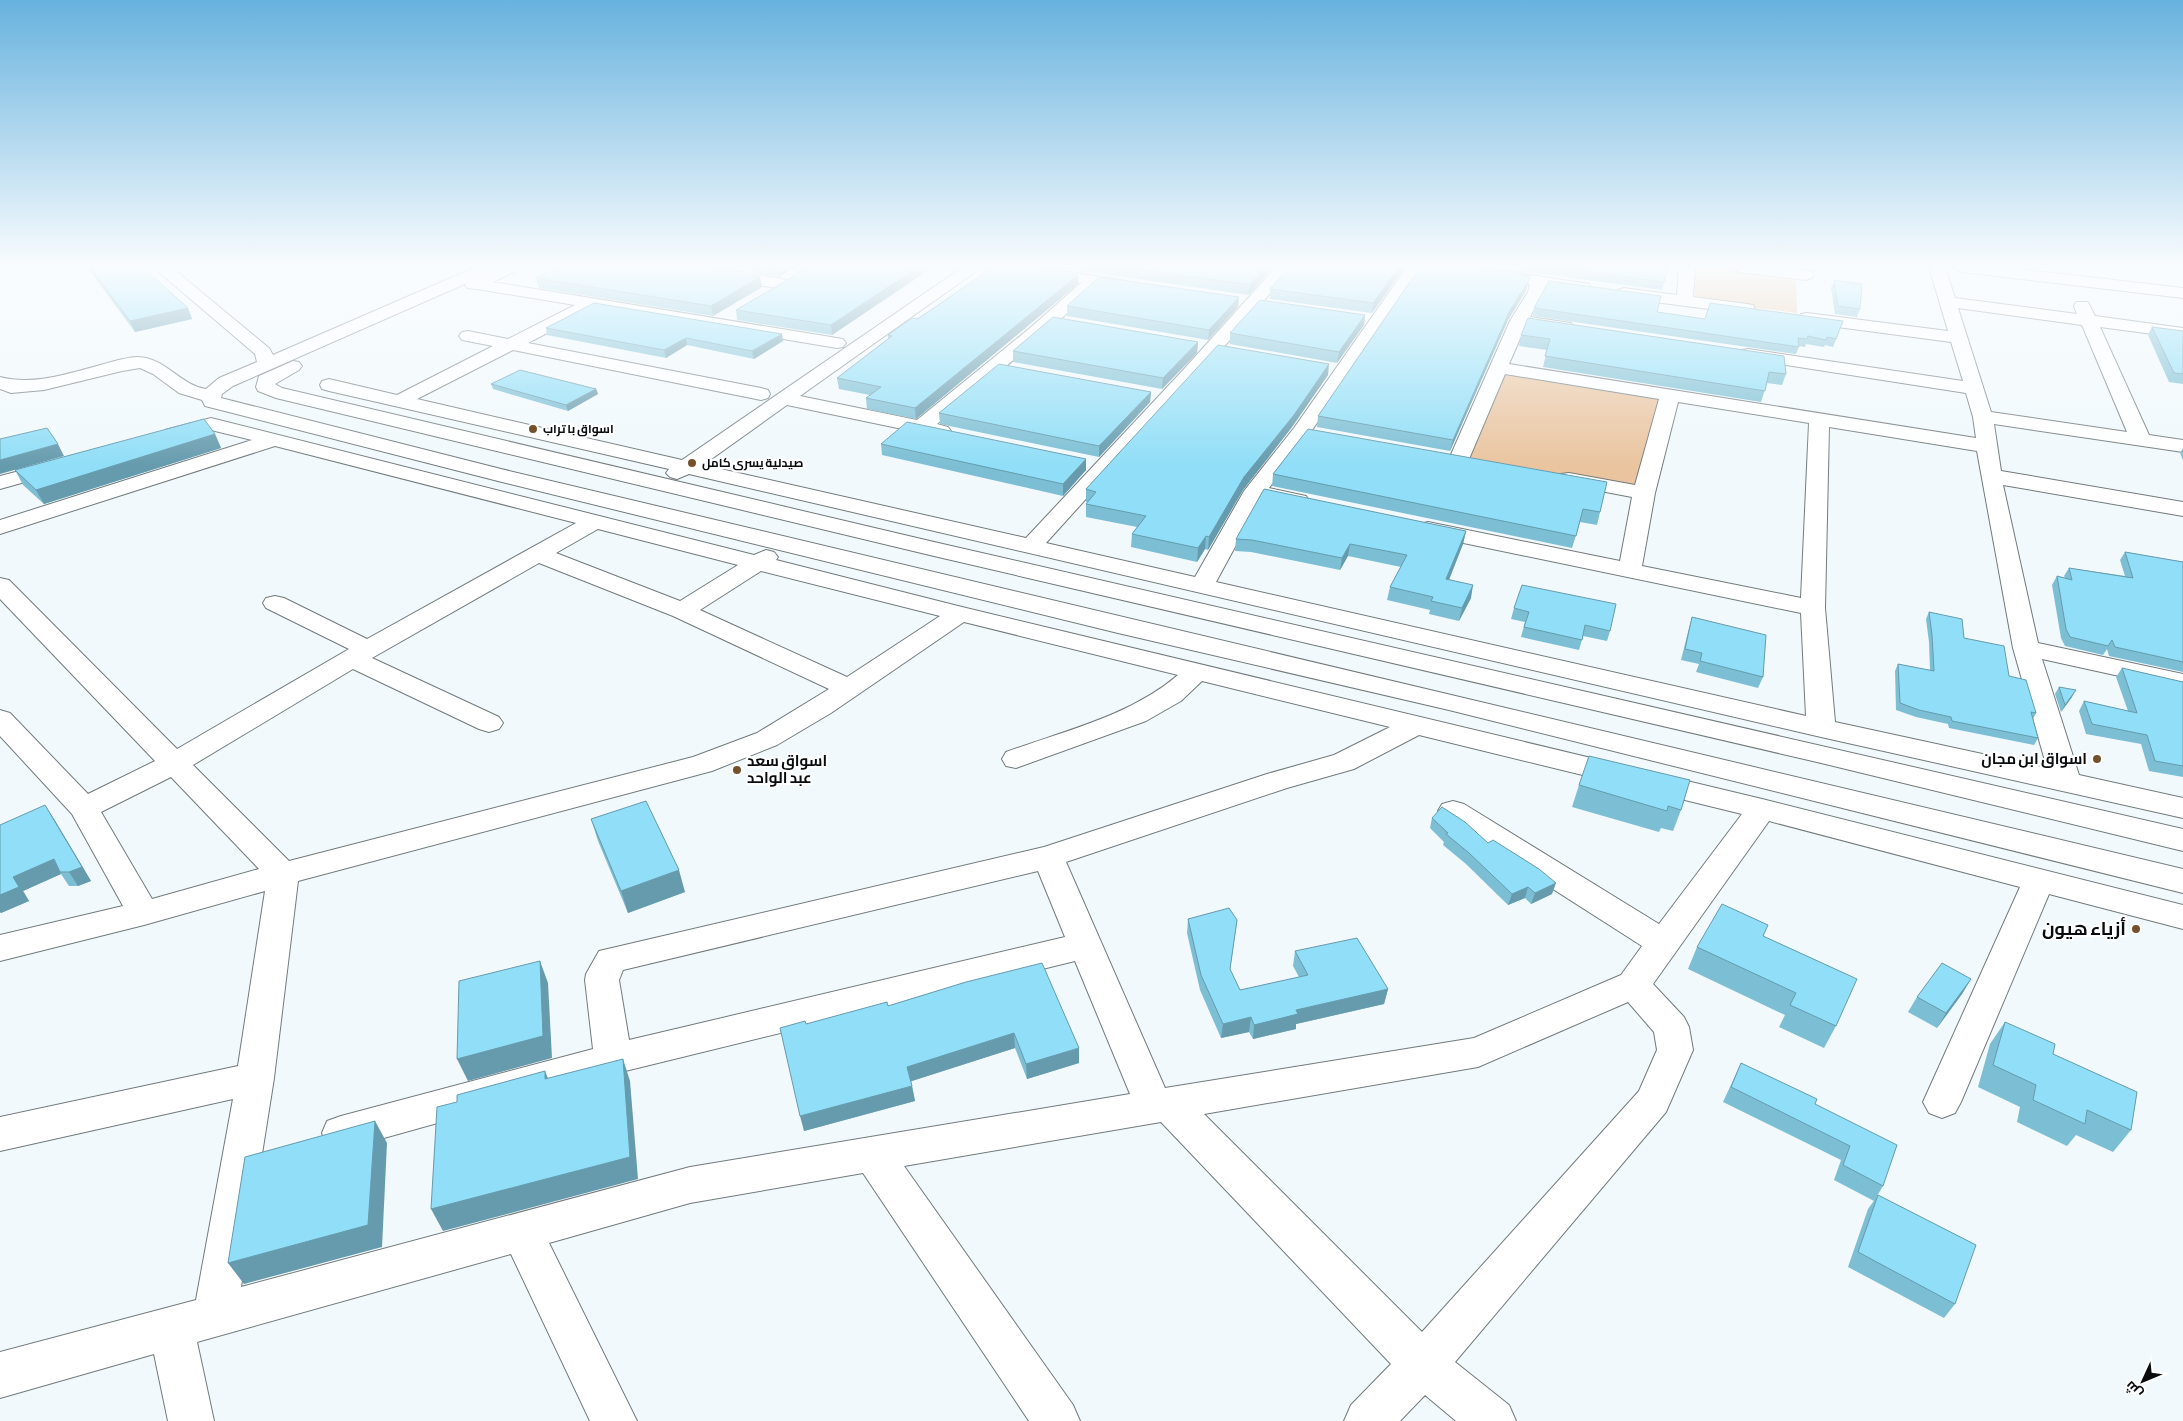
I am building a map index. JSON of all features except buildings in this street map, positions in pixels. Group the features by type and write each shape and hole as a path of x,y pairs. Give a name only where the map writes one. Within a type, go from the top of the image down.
{"street":[{"path":"241,333 263,352 272,369 399,401 671,465 835,500 1203,584 1821,728 2183,808"},
{"path":"352,333 272,369 226,382 212,395 212,402 498,475 1448,702 2183,881"},
{"path":"399,401 534,333"},
{"path":"782,333 837,343"},
{"path":"728,416 851,333"},
{"path":"272,369 266,380 265,387 269,390 632,477 671,465 784,399 879,333"},
{"path":"921,427 1034,333"},
{"path":"1032,545 1094,463 1223,350 1234,333"},
{"path":"1203,584 1255,492 1310,433 1334,370 1367,333"},
{"path":"1459,459 1514,333"},
{"path":"1936,333 1959,338"},
{"path":"1958,333 1983,417 1991,476 2026,648 2066,782"},
{"path":"2094,333 2141,440"},
{"path":"468,336 761,394"},
{"path":"1195,345 1223,350"},
{"path":"1726,351 1973,388"},
{"path":"0,383 6,387 14,388 35,387 127,364 146,362 184,388 212,395"},
{"path":"996,366 1015,369"},
{"path":"1500,368 1986,446"},
{"path":"1150,394 1169,398"},
{"path":"1630,570 1644,493 1670,396"},
{"path":"784,399 960,435"},
{"path":"1983,417 2183,446"},
{"path":"1819,419 1813,608 1821,728"},
{"path":"149,441 211,424 475,489 960,614 1762,809 2183,916"},
{"path":"376,444 391,442 405,437 414,431 416,425"},
{"path":"522,450 550,436"},
{"path":"0,527 274,440"},
{"path":"436,459 435,453 442,447 461,440 475,440"},
{"path":"0,483 75,462"},
{"path":"671,465 810,519 2183,840"},
{"path":"475,489 498,475"},
{"path":"1546,475 1644,493"},
{"path":"1991,476 2178,509 2183,531"},
{"path":"1255,492 1319,506"},
{"path":"810,519 835,500"},
{"path":"84,808 175,763 360,654 596,521"},
{"path":"1412,525 1813,608"},
{"path":"682,611 758,563 783,543"},
{"path":"907,574 923,571 935,565 939,557 934,549"},
{"path":"538,554 682,611 849,688"},
{"path":"990,594 984,587 984,579 991,572 1010,567"},
{"path":"0,585 283,874"},
{"path":"275,602 360,654 489,723"},
{"path":"0,948 144,913 283,874 702,764 767,739 849,688 960,614"},
{"path":"2026,648 2183,682"},
{"path":"1280,692 1292,666"},
{"path":"1448,702 1462,699 1470,692 1471,683 1460,670"},
{"path":"1016,759 1136,715 1171,695 1197,672"},
{"path":"1567,732 1555,723 1550,713 1553,704 1570,697"},
{"path":"0,719 84,808 144,913"},
{"path":"613,1058 602,980 603,974 611,960 1048,857 1277,781 1344,762 1415,725"},
{"path":"0,1375 690,1185 1478,1052 1633,985 1762,809"},
{"path":"1453,811 1663,944"},
{"path":"1048,857 1086,945 1162,1105 1423,1364 1493,1421"},
{"path":"215,1315 255,1078 283,874"},
{"path":"1942,1102 2039,880"},
{"path":"241,1160 613,1058 1086,945"},
{"path":"1367,1421 1423,1364 1653,1101 1675,1050 1671,1027 1633,985"},
{"path":"0,1134 255,1078"},
{"path":"872,1154 1057,1421"},
{"path":"522,1231 614,1421"},
{"path":"171,1327 192,1421"}],"shaded area":[{"path":"1502,370 1663,396 1636,487 1467,457"}],"place":[{"name":"اسواق با تراب","path":"533,429"},
{"name":"صيدلية يسرى كامل","path":"692,463"},
{"name":"اسواق ابن مجان","path":"2097,759"},
{"name":"اسواق سعد عبد الواحد","path":"737,770"},
{"name":"أزياء هيون","path":"2136,929"}]}
